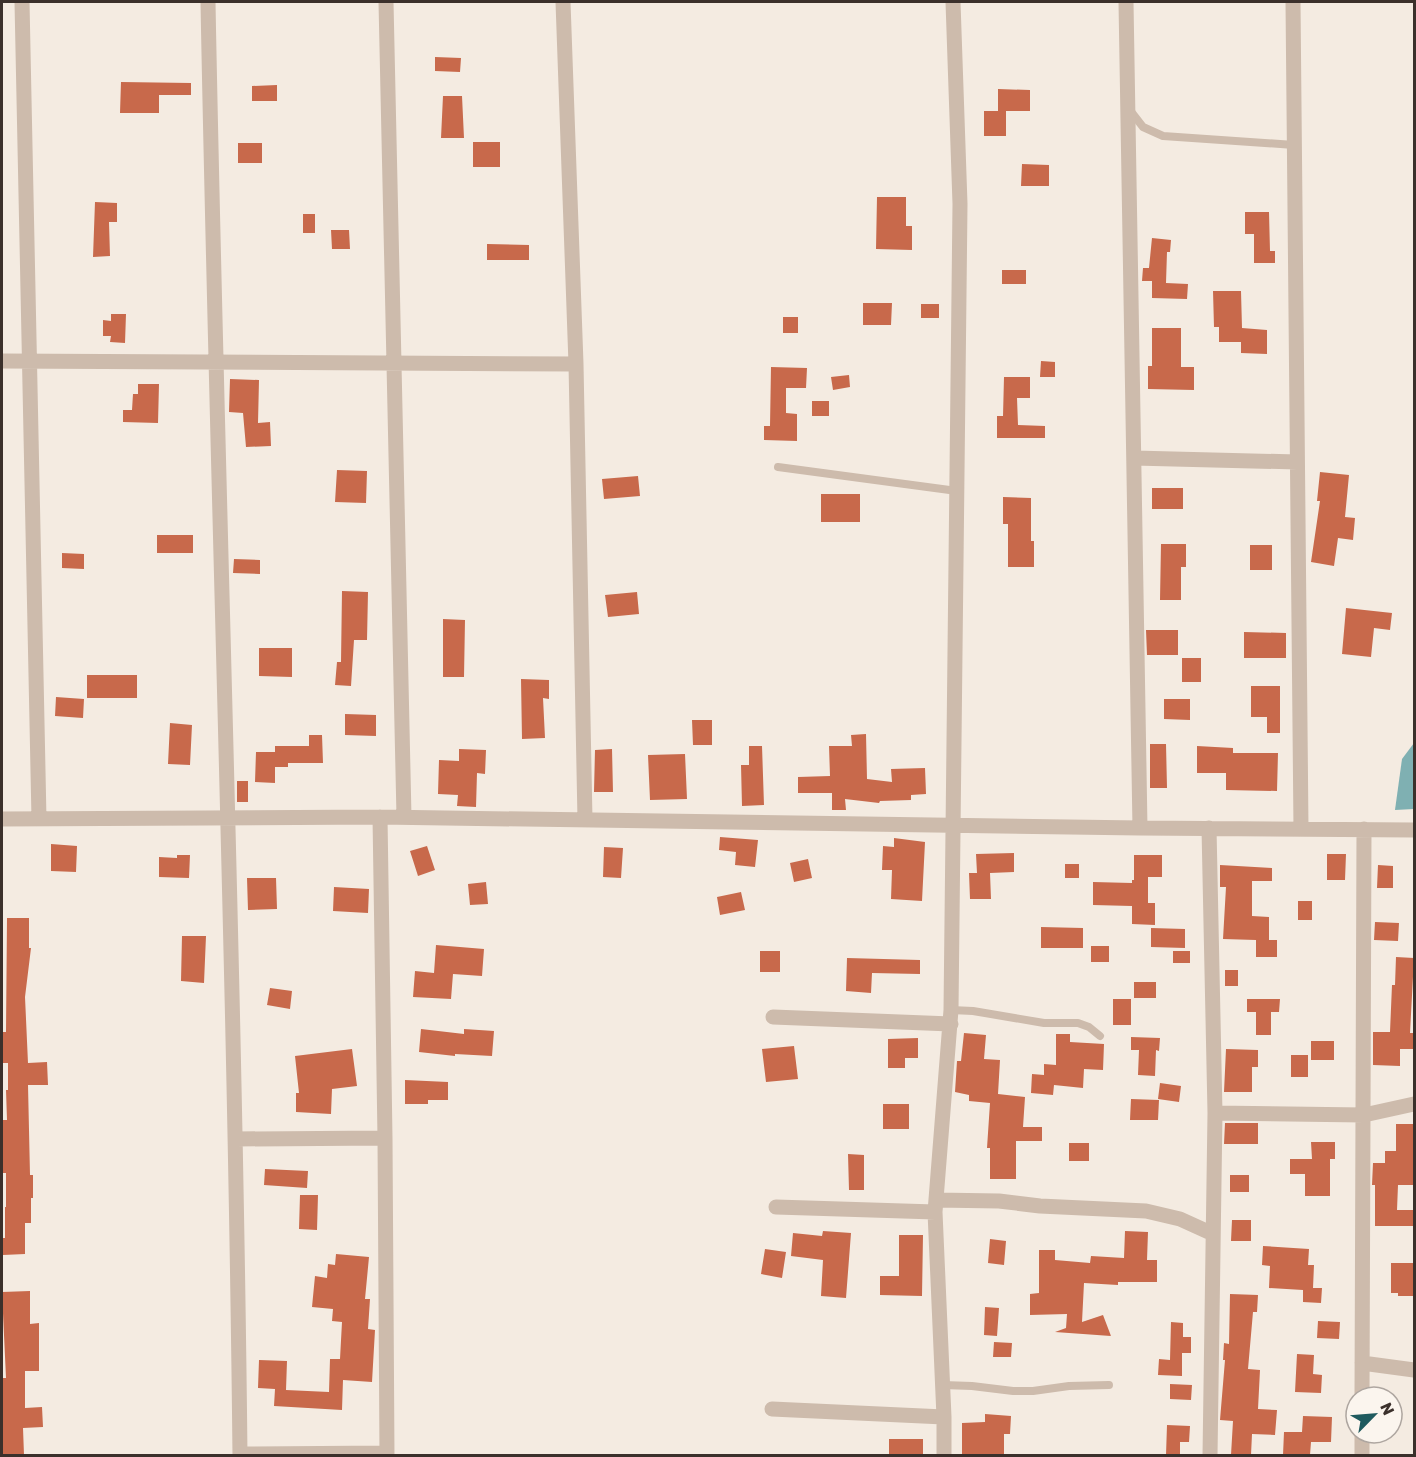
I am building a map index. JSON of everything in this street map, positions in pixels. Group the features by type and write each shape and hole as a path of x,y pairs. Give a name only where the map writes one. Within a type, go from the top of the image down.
{"street":[{"path":"22,2 39,819"},
{"path":"208,2 215,362 229,818 240,1455 387,1454 380,817"},
{"path":"386,2 404,817"},
{"path":"563,2 576,363 585,820"},
{"path":"944,1455 935,1206 951,1017 960,204 953,2"},
{"path":"1126,2 1140,828"},
{"path":"1293,2 1300,829"},
{"path":"2,361 576,363"},
{"path":"1134,458 1297,462"},
{"path":"2,819 404,817 1414,830"},
{"path":"1209,828 1215,1113 1210,1455"},
{"path":"1362,1385 1364,829"},
{"path":"773,1017 951,1017"},
{"path":"1215,1113 1364,1115 1414,1104"},
{"path":"236,1139 385,1138"},
{"path":"776,1207 935,1206 999,1201 1081,1209 1146,1211 1180,1219 1214,1234"},
{"path":"1362,1363 1414,1370"},
{"path":"772,1409 944,1417"}],"lane":[{"path":"1128,109 1143,127 1163,136 1294,145"},
{"path":"778,467 957,491"},
{"path":"951,1017 973,1011 1044,1023 1078,1023 1089,1027 1100,1036"},
{"path":"943,1385 1013,1391 1108,1385"}],"water":[{"path":"1414,743 1414,809 1395,810 1402,759"}],"building":[{"path":"435,57 461,58 460,72 435,71"},
{"path":"121,82 191,83 191,95 159,95 159,113 120,113"},
{"path":"277,85 277,101 252,101 252,86"},
{"path":"998,89 1030,90 1030,111 1006,111 1006,136 984,136 984,111 998,111"},
{"path":"443,96 462,96 464,138 441,138"},
{"path":"473,142 500,142 500,167 473,167"},
{"path":"238,143 262,143 262,163 238,163"},
{"path":"1022,164 1049,165 1049,186 1021,186"},
{"path":"877,197 906,197 906,226 912,226 912,250 876,249"},
{"path":"95,202 117,203 117,222 109,222 110,256 93,257"},
{"path":"1245,212 1269,212 1270,251 1275,251 1275,263 1254,263 1254,234 1245,234"},
{"path":"303,214 315,214 315,233 303,233"},
{"path":"331,230 349,230 350,249 332,249"},
{"path":"1152,238 1171,240 1170,252 1167,252 1166,283 1188,284 1187,299 1152,298 1152,281 1142,281 1143,268 1149,268"},
{"path":"487,244 529,245 529,260 487,260"},
{"path":"1002,270 1026,270 1026,284 1002,284"},
{"path":"1213,291 1241,291 1242,328 1267,330 1267,354 1241,353 1241,342 1219,342 1219,327 1214,327"},
{"path":"863,303 892,303 891,325 863,325"},
{"path":"921,304 939,304 939,318 921,318"},
{"path":"111,314 126,314 125,343 110,342 111,336 103,336 103,320 111,321"},
{"path":"783,317 798,317 798,333 783,333"},
{"path":"1152,328 1181,328 1181,367 1194,367 1194,390 1148,389 1148,366 1152,366"},
{"path":"1041,361 1055,362 1055,377 1040,377"},
{"path":"771,367 807,368 806,388 786,388 786,413 797,414 797,441 764,440 764,426 770,426"},
{"path":"849,375 850,387 833,390 831,377"},
{"path":"1004,377 1030,377 1030,398 1017,398 1018,425 1045,426 1045,438 997,438 997,416 1003,416"},
{"path":"230,379 259,380 258,423 270,422 271,446 246,447 243,413 229,412"},
{"path":"138,384 159,384 158,423 123,422 123,410 132,410 133,394 138,394"},
{"path":"812,401 829,401 829,416 812,416"},
{"path":"337,470 367,471 366,503 335,502"},
{"path":"1320,472 1349,475 1345,517 1355,518 1353,540 1338,538 1334,566 1311,562 1320,501 1317,501"},
{"path":"638,476 640,496 604,499 602,479"},
{"path":"1152,488 1183,488 1183,509 1152,509"},
{"path":"821,494 860,494 860,522 821,522"},
{"path":"1003,497 1031,498 1031,541 1034,541 1034,567 1008,567 1008,524 1003,524"},
{"path":"157,535 193,535 193,553 157,553"},
{"path":"1161,544 1186,544 1186,567 1181,567 1181,600 1160,600"},
{"path":"1250,545 1272,545 1272,570 1250,570"},
{"path":"62,553 84,554 84,569 62,568"},
{"path":"234,559 260,560 260,574 233,573"},
{"path":"342,591 368,592 367,640 354,640 351,686 335,685 337,662 341,662"},
{"path":"637,592 639,614 608,617 605,595"},
{"path":"1346,608 1392,613 1390,630 1374,628 1371,657 1342,654"},
{"path":"443,619 465,620 464,677 443,677"},
{"path":"1146,630 1178,630 1178,655 1147,655"},
{"path":"1244,632 1286,633 1286,658 1244,658"},
{"path":"259,648 292,648 292,677 259,676"},
{"path":"1182,658 1201,658 1201,682 1182,682"},
{"path":"87,675 137,675 137,698 87,698"},
{"path":"521,679 549,680 549,699 543,698 545,738 522,739"},
{"path":"1251,686 1280,686 1280,733 1267,733 1267,717 1251,717"},
{"path":"56,697 84,699 83,718 55,716"},
{"path":"1164,699 1190,699 1190,720 1164,719"},
{"path":"345,714 376,715 376,736 345,735"},
{"path":"692,720 712,720 712,745 693,745"},
{"path":"170,723 192,725 190,765 168,764"},
{"path":"866,734 867,779 892,782 891,769 925,768 926,794 911,795 911,800 880,801 879,803 845,799 846,810 832,810 832,793 798,793 798,777 830,776 829,746 852,746 851,735"},
{"path":"309,735 322,735 323,763 288,763 288,767 275,767 275,783 255,782 256,752 275,752 275,746 309,746"},
{"path":"1150,744 1166,744 1167,788 1150,788"},
{"path":"749,746 762,746 764,805 742,806 741,765 749,765"},
{"path":"1197,746 1233,748 1233,753 1278,753 1277,791 1226,790 1226,773 1197,773"},
{"path":"459,749 486,750 485,774 477,773 476,807 457,806 458,795 438,794 439,760 459,761"},
{"path":"612,749 613,792 594,792 595,750"},
{"path":"685,754 687,799 650,800 648,755"},
{"path":"237,781 248,781 248,802 237,802"},
{"path":"720,837 758,840 755,867 735,865 736,852 719,850"},
{"path":"894,838 925,842 922,901 891,899 892,870 882,870 883,846 894,847"},
{"path":"51,844 77,846 76,872 51,871"},
{"path":"427,846 435,870 418,876 410,851"},
{"path":"604,847 623,848 621,878 603,877"},
{"path":"1014,853 1014,872 990,873 991,899 970,899 969,873 977,873 976,854"},
{"path":"1327,854 1346,854 1345,880 1327,880"},
{"path":"177,855 190,855 189,878 159,877 159,857 177,858"},
{"path":"1134,855 1162,855 1162,877 1148,877 1148,903 1155,903 1155,925 1132,924 1132,906 1093,905 1093,882 1132,883"},
{"path":"808,859 812,878 794,882 790,863"},
{"path":"1065,864 1079,864 1079,878 1065,878"},
{"path":"1220,865 1272,868 1272,881 1252,881 1252,916 1269,917 1269,940 1277,940 1277,957 1256,957 1256,940 1223,939 1226,887 1220,887"},
{"path":"1378,865 1393,866 1393,888 1377,888"},
{"path":"247,878 276,878 277,909 248,910"},
{"path":"486,882 488,904 470,905 468,884"},
{"path":"334,887 369,889 368,913 333,911"},
{"path":"741,892 745,910 720,915 717,897"},
{"path":"1298,901 1312,901 1312,920 1298,920"},
{"path":"7,918 29,918 29,948 31,948 25,997 28,1063 47,1062 48,1085 28,1085 30,1175 33,1175 33,1198 31,1198 31,1223 25,1223 25,1254 3,1255 6,1173 2,1173 2,1120 7,1120 8,1063 2,1063 2,1032 6,1032"},
{"path":"1375,922 1399,923 1398,941 1374,940"},
{"path":"1041,927 1083,928 1083,948 1041,948"},
{"path":"1151,928 1185,929 1185,948 1151,947"},
{"path":"182,936 206,936 204,983 181,981"},
{"path":"436,945 484,949 482,976 453,974 451,999 413,997 415,971 434,973"},
{"path":"1091,946 1109,946 1109,962 1091,962"},
{"path":"760,951 780,951 780,972 760,972"},
{"path":"1173,951 1190,951 1190,963 1173,963"},
{"path":"1396,957 1414,958 1410,1033 1414,1033 1414,1049 1400,1049 1400,1066 1373,1065 1373,1032 1390,1032"},
{"path":"847,958 920,960 920,974 872,973 871,993 846,991"},
{"path":"1225,970 1238,970 1238,986 1225,986"},
{"path":"1134,982 1156,982 1156,998 1134,998"},
{"path":"270,988 292,991 290,1009 267,1005"},
{"path":"1113,999 1131,999 1131,1025 1113,1025"},
{"path":"1247,999 1280,999 1279,1012 1271,1012 1271,1035 1256,1035 1256,1012 1247,1012"},
{"path":"421,1029 464,1034 464,1029 494,1031 492,1056 455,1054 455,1056 419,1052"},
{"path":"964,1033 986,1035 984,1059 1000,1060 998,1094 1025,1097 1023,1127 1042,1127 1042,1141 1016,1141 1016,1179 990,1179 990,1148 987,1148 990,1103 969,1101 969,1095 955,1092 957,1061 961,1061"},
{"path":"1056,1034 1070,1034 1070,1042 1104,1044 1103,1070 1084,1069 1083,1088 1054,1085 1053,1095 1031,1093 1032,1074 1044,1075 1044,1064 1056,1065"},
{"path":"1131,1037 1160,1038 1159,1051 1156,1050 1155,1076 1138,1075 1139,1050 1131,1050"},
{"path":"918,1038 918,1058 905,1058 905,1068 888,1068 888,1039"},
{"path":"1311,1041 1334,1041 1334,1060 1311,1060"},
{"path":"794,1046 798,1079 766,1082 762,1049"},
{"path":"352,1049 357,1086 332,1089 331,1114 296,1112 296,1093 299,1093 295,1056"},
{"path":"1226,1049 1258,1050 1258,1067 1252,1067 1252,1092 1224,1092"},
{"path":"1291,1055 1308,1055 1308,1077 1291,1077"},
{"path":"405,1080 448,1082 448,1100 428,1100 428,1104 405,1104"},
{"path":"1160,1083 1181,1086 1179,1102 1158,1099"},
{"path":"1131,1099 1159,1100 1158,1120 1130,1120"},
{"path":"883,1104 909,1104 909,1129 883,1129"},
{"path":"1225,1123 1258,1123 1258,1144 1224,1144"},
{"path":"1396,1124 1414,1124 1414,1185 1398,1185 1397,1210 1414,1210 1414,1226 1375,1226 1373,1163 1385,1163 1385,1151 1396,1151"},
{"path":"1311,1142 1335,1142 1335,1159 1330,1159 1330,1196 1305,1196 1305,1174 1290,1174 1290,1159 1312,1159"},
{"path":"1069,1143 1089,1143 1089,1161 1069,1161"},
{"path":"848,1154 864,1155 864,1190 849,1190"},
{"path":"265,1169 308,1171 307,1188 264,1185"},
{"path":"1230,1175 1249,1175 1249,1192 1230,1192"},
{"path":"300,1195 318,1195 317,1230 299,1229"},
{"path":"1232,1220 1251,1220 1251,1241 1231,1241"},
{"path":"823,1231 851,1233 846,1298 821,1296 823,1260 791,1256 793,1233 822,1236"},
{"path":"1125,1231 1148,1232 1147,1260 1157,1260 1157,1282 1118,1282 1118,1285 1084,1283 1082,1322 1103,1315 1111,1336 1055,1332 1066,1328 1067,1314 1030,1315 1030,1294 1039,1293 1039,1250 1055,1250 1055,1260 1090,1263 1091,1256 1124,1258"},
{"path":"899,1235 923,1235 922,1296 880,1295 880,1276 899,1276"},
{"path":"990,1239 1006,1241 1004,1265 988,1263"},
{"path":"1263,1246 1309,1249 1308,1265 1314,1265 1313,1288 1322,1288 1321,1303 1303,1302 1303,1290 1269,1288 1270,1266 1262,1265"},
{"path":"765,1249 786,1252 782,1278 761,1274"},
{"path":"336,1254 369,1257 365,1299 370,1299 368,1329 375,1330 372,1382 343,1380 342,1410 274,1406 275,1389 258,1388 259,1360 287,1361 286,1390 329,1392 330,1359 340,1359 342,1322 332,1321 333,1309 312,1307 315,1276 327,1278 328,1264 335,1265"},
{"path":"1391,1263 1414,1263 1414,1296 1398,1296 1398,1293 1391,1293"},
{"path":"30,1291 30,1324 39,1323 39,1371 25,1371 25,1408 42,1407 43,1427 23,1428 24,1455 2,1455 2,1378 6,1378 2,1292"},
{"path":"1230,1294 1258,1295 1257,1312 1253,1312 1248,1369 1260,1370 1258,1409 1277,1410 1275,1435 1252,1434 1251,1455 1231,1455 1233,1421 1220,1420 1225,1360 1223,1360 1224,1343 1229,1344"},
{"path":"985,1307 999,1308 997,1336 984,1335"},
{"path":"1318,1321 1340,1322 1339,1339 1317,1338"},
{"path":"1171,1322 1183,1323 1183,1337 1191,1337 1191,1353 1182,1353 1182,1376 1158,1375 1159,1359 1170,1360"},
{"path":"994,1342 1012,1343 1011,1357 993,1357"},
{"path":"1297,1354 1314,1355 1313,1374 1322,1375 1321,1393 1295,1392"},
{"path":"1170,1384 1192,1385 1191,1400 1170,1399"},
{"path":"985,1414 1011,1416 1010,1434 1004,1434 1004,1455 962,1455 962,1423 985,1422"},
{"path":"1303,1416 1332,1417 1331,1442 1311,1442 1310,1455 1283,1455 1284,1432 1302,1432"},
{"path":"1167,1425 1190,1426 1189,1442 1180,1442 1180,1455 1166,1455"},
{"path":"889,1439 923,1439 923,1455 889,1455"}]}
